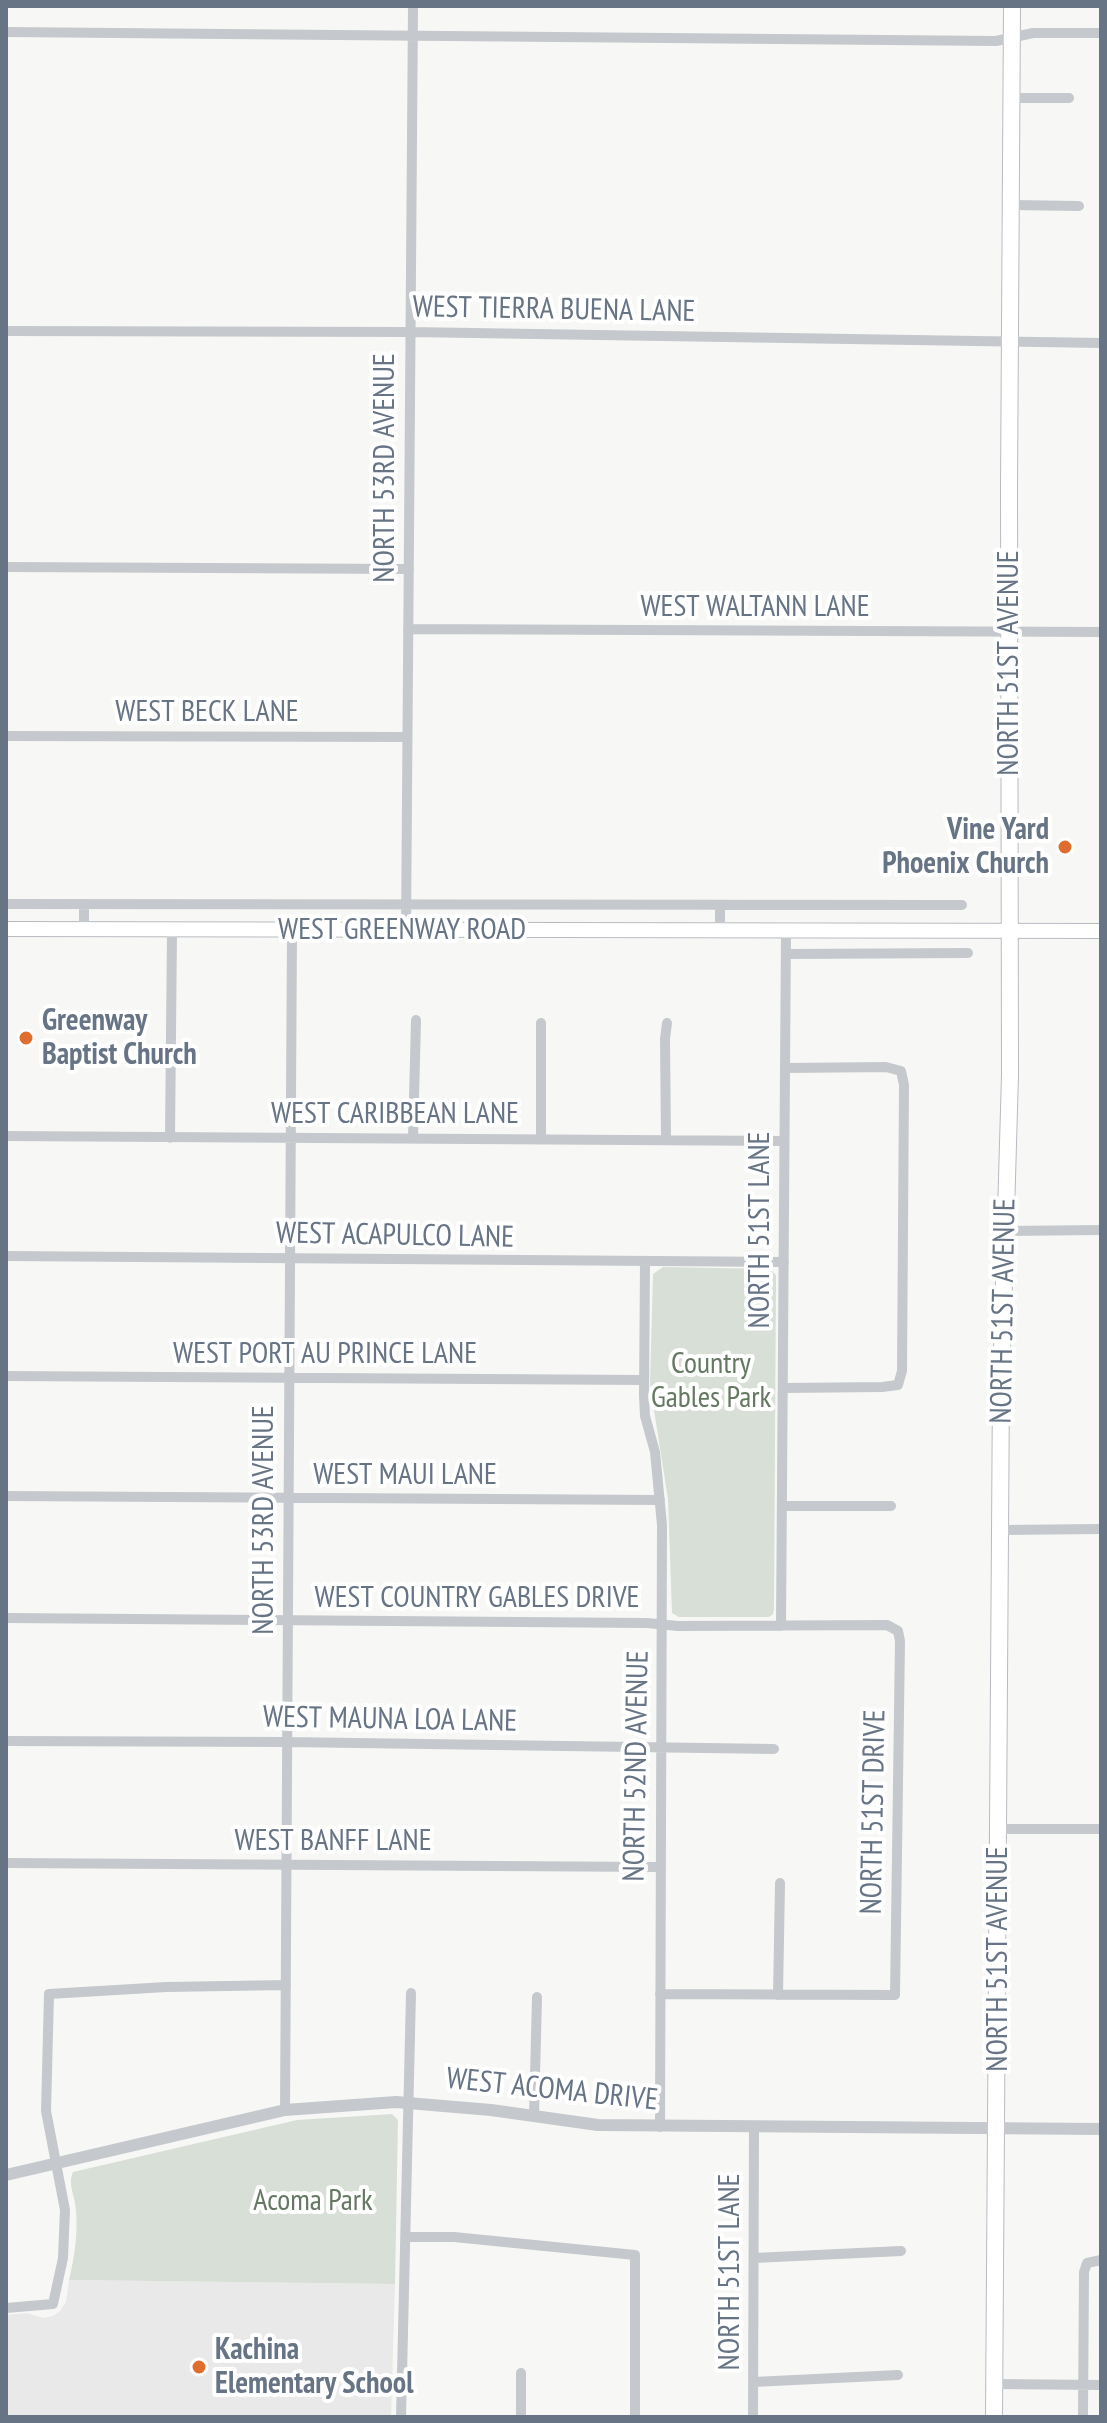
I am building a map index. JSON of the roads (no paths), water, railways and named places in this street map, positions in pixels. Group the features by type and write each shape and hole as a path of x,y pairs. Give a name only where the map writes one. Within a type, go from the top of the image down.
{"main road":[{"name":"NORTH 51ST AVENUE","path":"994,2417 1001,1385 1010,1075 1012,6"},
{"name":"WEST GREENWAY ROAD","path":"6,929 1101,931"}],"street":[{"name":"NORTH 53RD AVENUE","path":"406,930 413,6"},
{"path":"6,32 996,41 1040,33 1101,33"},
{"path":"1011,98 1069,98"},
{"path":"1011,205 1079,206"},
{"name":"WEST TIERRA BUENA LANE","path":"6,331 410,332 1101,343"},
{"path":"6,567 409,569"},
{"name":"WEST WALTANN LANE","path":"408,629 1101,632"},
{"name":"WEST BECK LANE","path":"6,736 407,737"},
{"name":"WEST GREENWAY ROAD","path":"6,904 962,905"},
{"path":"84,904 84,930"},
{"path":"720,905 720,930"},
{"path":"170,1138 172,930"},
{"name":"NORTH 53RD AVENUE","path":"285,2110 292,930"},
{"name":"NORTH 51ST LANE","path":"781,1626 786,931"},
{"path":"786,954 968,953"},
{"path":"413,1138 416,1020"},
{"path":"541,1023 541,1139"},
{"path":"666,1140 667,1023"},
{"path":"783,1388 898,1385 902,1371 904,1085 901,1071 886,1067 785,1068"},
{"name":"WEST CARIBBEAN LANE","path":"6,1136 784,1141"},
{"path":"1005,1231 1101,1230"},
{"name":"WEST ACAPULCO LANE","path":"6,1256 784,1262"},
{"name":"NORTH 52ND AVENUE","path":"645,1262 645,1416 655,1452 660,1500 663,1624 660,2127"},
{"name":"WEST PORT AU PRINCE LANE","path":"6,1376 644,1380"},
{"name":"WEST MAUI LANE","path":"6,1496 660,1500"},
{"path":"782,1506 891,1506"},
{"path":"1001,1530 1101,1529"},
{"name":"WEST COUNTRY GABLES DRIVE","path":"6,1618 887,1625 898,1631"},
{"name":"NORTH 51ST DRIVE","path":"778,1995 895,1995 898,1631"},
{"name":"WEST MAUNA LOA LANE","path":"6,1741 774,1749"},
{"path":"999,1829 1101,1829"},
{"name":"WEST BANFF LANE","path":"6,1863 660,1867"},
{"path":"660,1994 778,1995 780,1883"},
{"path":"6,2308 53,2304 63,2258 65,2210 46,2111 49,1994 166,1987 286,1985"},
{"path":"401,2417 411,1993"},
{"path":"534,2116 537,1997"},
{"name":"WEST ACOMA DRIVE","path":"6,2175 285,2110 344,2104 409,2102 598,2125 1101,2129"},
{"name":"NORTH 51ST LANE","path":"753,2417 754,2127"},
{"path":"406,2237 454,2237 635,2255 635,2417"},
{"path":"754,2258 901,2251"},
{"path":"1083,2417 1084,2272 1087,2263 1101,2260"},
{"path":"521,2373 521,2417"},
{"path":"753,2382 898,2375"},
{"path":"994,2384 1101,2385"}],"place":[{"name":"Vine Yard Phoenix Church","path":"1065,847"},
{"name":"Greenway Baptist Church","path":"26,1038"},
{"name":"Kachina Elementary School","path":"199,2367"}],"park label":[{"name":"Country Gables Park","path":"711,1381"},
{"name":"Acoma Park","path":"313,2201"}]}
